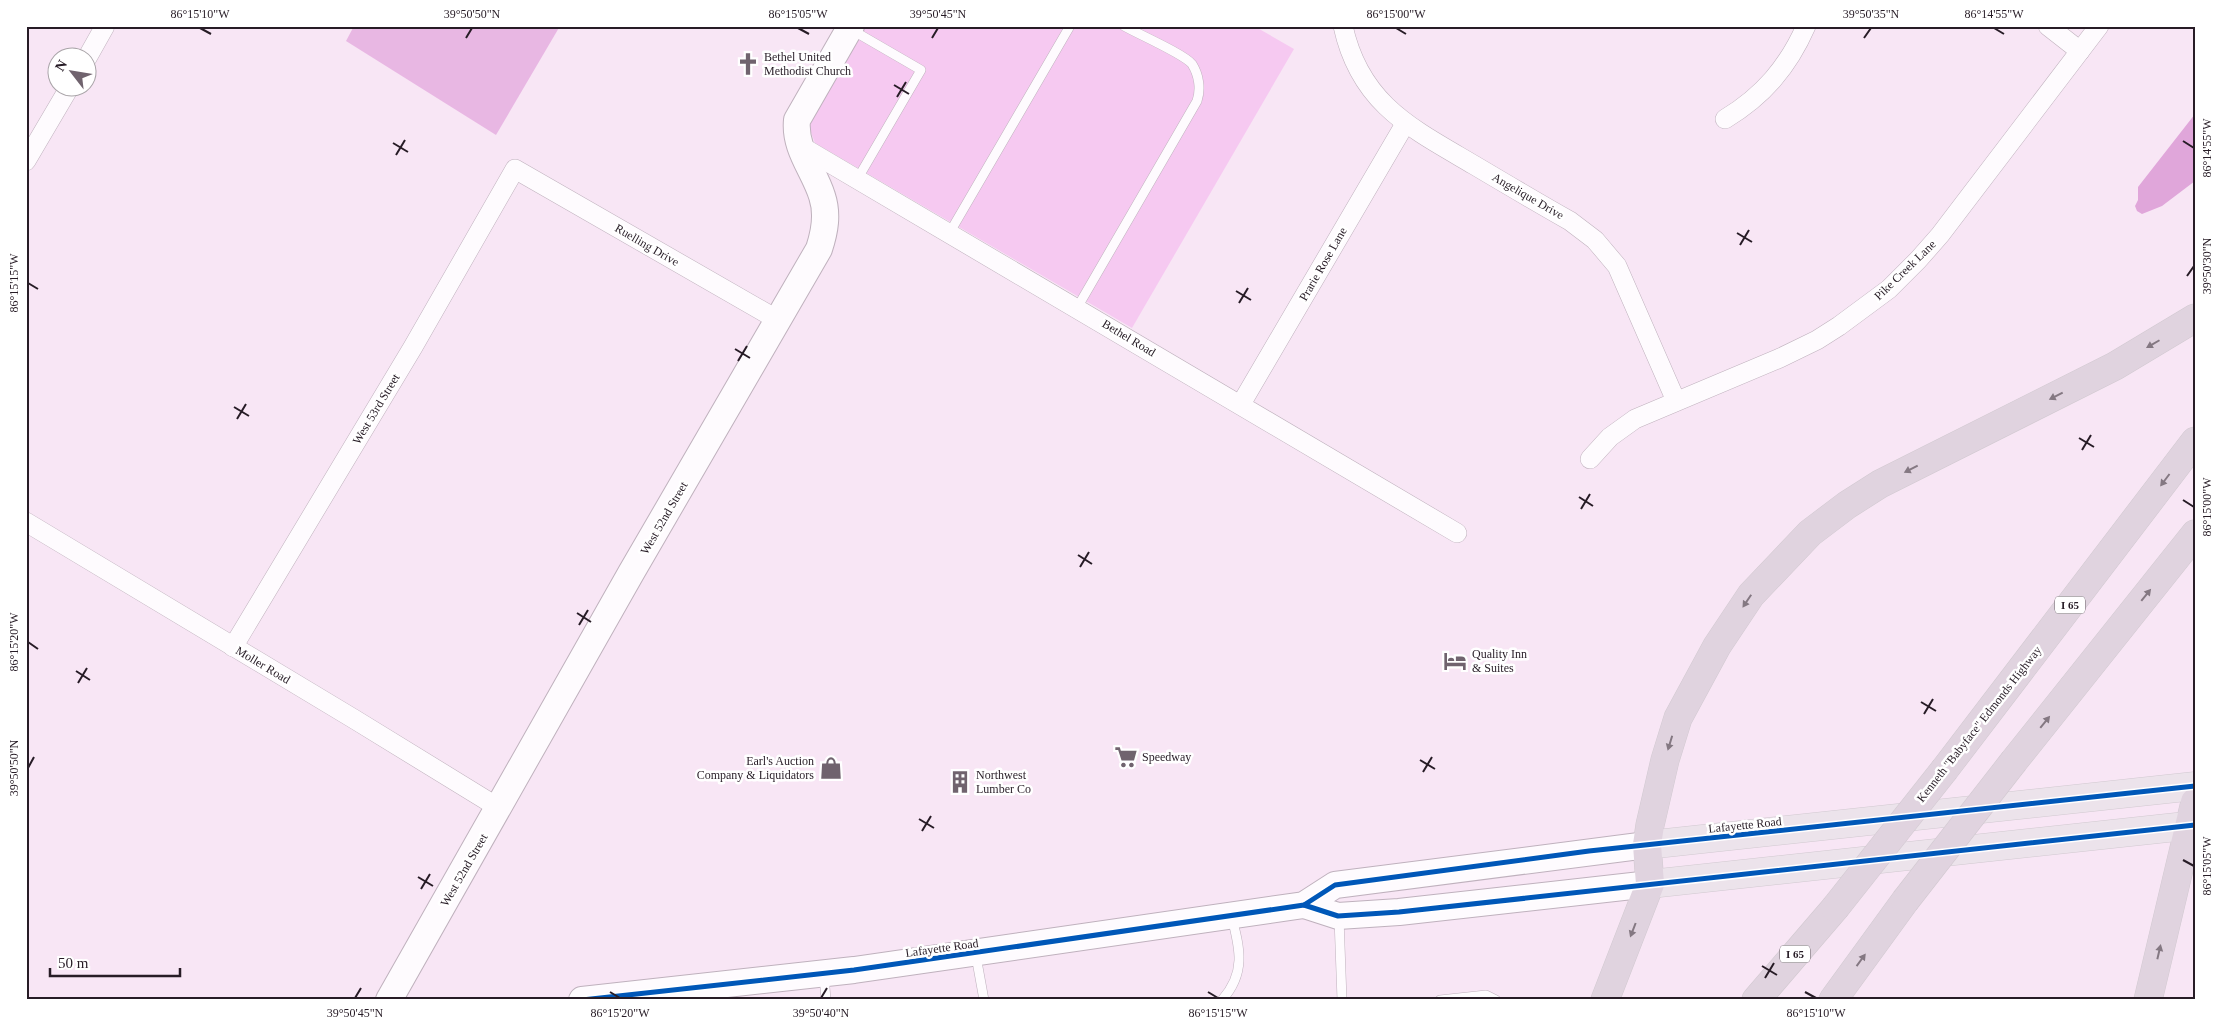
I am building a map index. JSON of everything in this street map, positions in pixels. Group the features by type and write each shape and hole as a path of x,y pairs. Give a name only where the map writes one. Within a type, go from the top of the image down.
{"highway":[{"path":"1605,1000 1650,884 1647,845 1658,787 1678,718 1730,624 1751,595 1793,549 1828,518 1880,484 2115,366 2195,318"},
{"name":"Kenneth \"Babyface\" Edmonds Highway","path":"1756,1000 1835,908 1945,769 2195,441"},
{"path":"1833,1000 1905,900 2014,760 2195,534"},
{"path":"2148,1000 2192,818"}],"main road":[{"name":"West 52nd Street","path":"389,1000 819,249 825,231 825,210 822,197 799,145 796,132 798,116 850,27"},
{"name":"Lafayette Road","path":"582,1000 824,974 1232,916 1304,905 1335,885 1647,845 2195,786"},
{"name":"Lafayette Road","path":"1304,905 1338,916 1398,912 1650,884 2192,818"}],"street":[{"path":"93,48 105,26"},
{"name":"Angelique Drive","path":"1343,26 1350,51 1367,84 1405,124 1570,221 1595,240 1609,254 1624,280 1676,401"},
{"path":"1726,119 1761,93 1779,74 1798,44 1806,26"},
{"path":"2048,26 2080,51"},
{"name":"Pike Creek Lane","path":"1590,460 1610,437 1630,422 1799,349 1839,326 1889,289 1940,235 2099,26"},
{"path":"26,161 63,98"},
{"name":"Prarie Rose Lane","path":"1241,404 1405,124"},
{"name":"Bethel Road","path":"799,145 950,232 1457,533"},
{"name":"Ruelling Drive","path":"515,169 778,320"},
{"name":"West 53rd Street","path":"233,647 413,347 515,169"},
{"name":"Moller Road","path":"26,522 499,808"}],"lane":[{"path":"950,232 1070,26"},
{"path":"1077,308 1200,93 1199,82 1191,63 1124,26"},
{"path":"850,27 921,70 858,178"},
{"path":"1222,1000 1239,969 1240,950 1232,916"},
{"path":"1338,916 1342,1000"},
{"path":"975,953 984,1000"},
{"path":"824,974 826,1000"},
{"path":"1440,1000 1486,995 1496,1000"}],"shaded area":[{"path":"354,26 560,26 496,135 346,41"},
{"path":"863,26 1254,26 1294,49 1132,328 815,143 807,122"},
{"path":"2195,114 2195,181 2162,206 2142,214 2137,211 2135,206 2138,200 2138,187"}],"cycle path":[{"path":"582,1000 854,970 1304,905 1335,885 1589,851 2195,786"},
{"path":"1304,905 1338,916 1399,912 2195,825"}],"place":[{"name":"Bethel United Methodist Church","path":"748,64"},
{"name":"Quality Inn & Suites","path":"1455,661"},
{"name":"Speedway","path":"1126,757"},
{"name":"Earl's Auction Company & Liquidators","path":"831,768"},
{"name":"Northwest Lumber Co","path":"960,782"}]}
